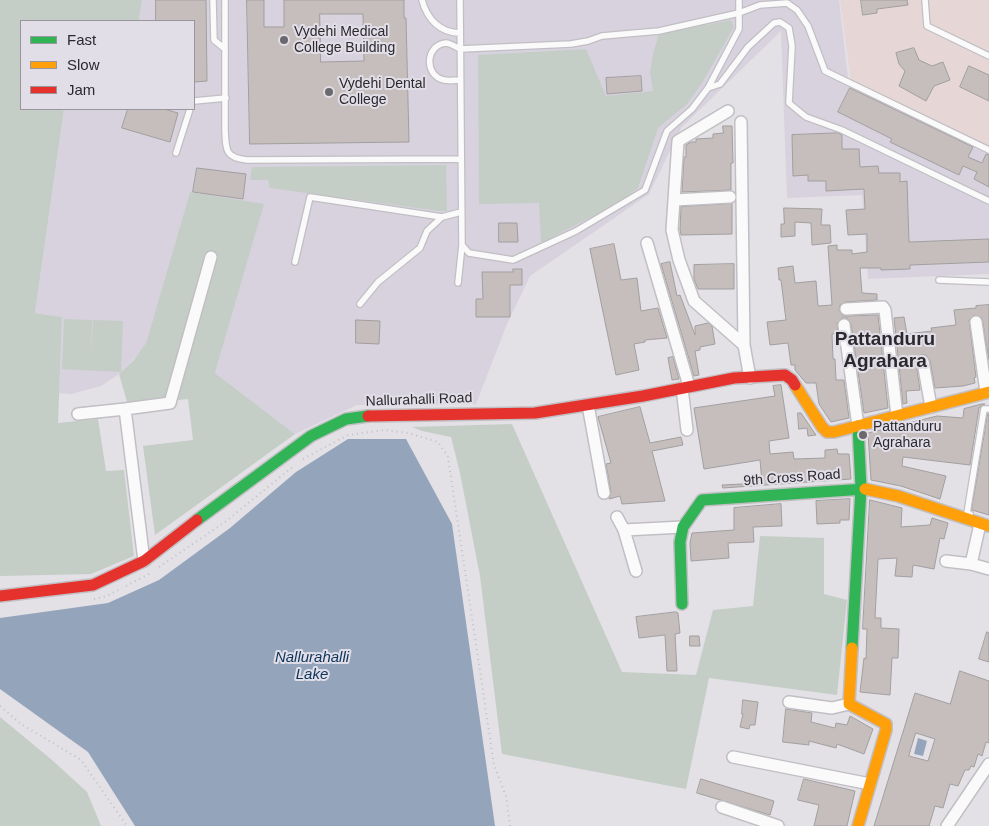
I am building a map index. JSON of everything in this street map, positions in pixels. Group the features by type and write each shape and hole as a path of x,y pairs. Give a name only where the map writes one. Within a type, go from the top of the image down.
{"street":[{"path":"728,111 678,140 672,230 679,260 694,301 744,345"},
{"path":"741,122 744,345 750,378"},
{"path":"674,200 730,197"},
{"path":"647,243 685,387 687,430"},
{"path":"78,414 170,403 211,257"},
{"path":"846,309 883,307 897,416"},
{"path":"858,426 988,392 976,322"},
{"path":"844,325 858,426 861,488 849,704"},
{"path":"923,362 931,407"},
{"name":"Nallurahalli Road","path":"0,596 94,585 144,562 232,493 311,436 346,419 369,416 535,413 734,378 785,375 792,380 827,432 858,426"},
{"path":"588,405 604,493"},
{"path":"125,409 144,562"},
{"name":"9th Cross Road","path":"682,604 680,542 683,527 702,500 861,488 898,496 984,522"},
{"path":"616,517 624,530 636,571"},
{"path":"971,564 984,522"},
{"path":"624,530 683,527"},
{"path":"946,562 989,568"},
{"path":"789,702 832,708 849,704 886,724 886,730 858,826"},
{"path":"733,757 870,784"},
{"path":"947,826 989,764"},
{"path":"722,808 778,826"}],"lane":[{"path":"213,0 214,40 225,49"},
{"path":"225,0 225,130 226,150 231,156 238,159 460,159"},
{"path":"422,0 424,8 441,29 450,33 460,33"},
{"path":"458,283 462,246 460,0"},
{"path":"462,246 470,253 513,260 576,231 645,190 667,131 692,109 708,88 739,30 739,0"},
{"path":"925,0 927,26 989,56"},
{"path":"460,80 438,78 431,70 429,59 433,50 438,46 448,43 460,49 571,44 602,36 659,30 739,13 760,5 787,3 797,10 808,26 825,71 989,150"},
{"path":"708,88 720,84 748,47 774,23 780,22 789,28 792,46 789,103 806,117 842,130 989,201"},
{"path":"195,101 226,98"},
{"path":"176,153 190,110"},
{"path":"295,262 310,197 442,217 461,212"},
{"path":"360,304 378,282 420,248 427,231 442,217"},
{"path":"939,280 989,282"},
{"path":"984,522 967,513 984,408 989,409"}],"path":[{"path":"91,600 107,596 147,576 225,522 301,460 336,440 348,435 385,430 408,433 438,442 448,457 494,765 506,796 510,826"},
{"path":"0,706 21,724 81,760 127,826"}],"shaded area":[{"path":"0,0 142,0 139,20 20,20 20,110 64,110 35,313 62,317 58,423 98,419 106,471 124,470 134,556 91,574 0,576"},
{"path":"142,0 839,0 848,78 920,118 989,149 989,274 868,279 862,195 787,198 781,31 681,128 649,194 530,276 507,324 476,404 357,405 295,434 215,373 263,205 190,192 146,343 141,352 119,374 101,386 71,394 59,393 62,317 35,313 64,110 195,110 195,20 139,20"},
{"path":"840,0 989,0 989,146 851,82"},
{"path":"731,20 734,27 702,83 687,104 658,128 638,188 616,204 541,243 539,203 479,204 478,55 586,49 606,96 653,91 650,73 659,34"},
{"path":"446,165 447,211 270,188 268,180 250,180 252,167"},
{"path":"190,192 264,204 215,373 295,434 155,535 143,446 193,440 188,399 128,405 119,374 134,360 146,343"},
{"path":"64,319 92,320 91,355 93,320 123,321 121,372 62,369"},
{"path":"512,424 622,672 696,675 713,610 753,606 760,536 824,538 824,594 847,600 837,695 709,678 686,789 502,754 480,576 451,437 412,427"},
{"path":"0,717 87,792 101,826 0,826"}],"water":[{"name":"Nallurahalli Lake","path":"348,439 406,439 452,524 495,826 135,826 88,752 0,689 0,618 108,603 159,580 230,528 296,472"},
{"path":"918,738 927,741 923,756 914,754"}],"building":[{"path":"156,0 206,0 207,81 195,82 195,20 156,20"},
{"name":"Vydehi Dental College","path":"247,0 264,0 264,27 284,27 284,0 404,0 409,142 250,144","holes":["320,14 363,14 364,61 321,62"]},
{"path":"861,0 907,0 908,5 877,9 877,13 863,15"},
{"path":"914,48 919,60 932,66 943,62 950,80 934,86 926,101 899,86 905,71 899,64 896,53"},
{"path":"969,66 989,75 989,101 960,87"},
{"path":"641,76 642,91 607,94 606,78"},
{"path":"850,88 973,147 968,157 982,163 986,154 989,155 989,187 974,179 977,172 963,166 959,175 890,142 892,139 838,112"},
{"path":"128,110 168,110 178,113 170,142 122,128"},
{"path":"723,126 732,126 733,163 731,163 731,190 682,192 686,145 696,142 696,139 713,138 713,134 723,133"},
{"path":"838,133 842,135 842,149 859,149 860,167 878,166 879,173 900,173 900,182 907,181 909,242 989,239 989,262 910,265 910,269 881,270 881,268 860,268 862,293 877,294 877,300 845,302 840,305 839,310 842,315 846,316 878,315 888,408 864,413 851,324 847,318 842,318 837,323 838,333 832,334 833,359 835,359 836,380 844,380 849,418 831,422 819,404 816,383 806,383 795,370 795,365 791,365 788,343 770,345 767,322 786,320 778,268 793,266 795,283 816,281 818,306 832,305 828,246 837,245 837,250 852,250 852,254 867,252 867,234 848,235 846,210 865,209 864,189 826,191 826,181 808,181 808,175 793,176 792,135"},
{"path":"197,168 246,174 243,199 193,192"},
{"path":"732,204 732,234 681,235 681,207"},
{"path":"784,208 822,209 821,225 830,225 831,243 812,245 811,223 795,222 795,236 781,237 781,224 784,224"},
{"path":"499,223 517,223 518,242 499,242"},
{"path":"614,244 621,280 637,278 641,311 658,308 667,338 645,340 645,342 634,344 639,370 616,375 590,249"},
{"path":"670,262 677,296 680,295 695,335 695,326 708,323 712,326 715,344 700,347 700,350 695,351 699,375 694,376 661,264"},
{"path":"734,264 734,289 698,289 694,279 694,265"},
{"path":"513,269 522,269 522,285 510,285 510,317 476,317 476,299 483,299 482,272 513,272"},
{"path":"989,305 989,360 982,318 975,315 969,320 976,377 974,378 975,383 935,388 930,360 926,355 921,355 916,363 920,390 906,391 907,403 903,404 894,318 904,317 907,334 932,331 931,328 956,325 954,310"},
{"path":"356,320 380,321 379,344 356,343"},
{"path":"673,357 679,379 672,380 668,358"},
{"path":"781,385 789,438 769,441 770,454 793,452 794,459 825,458 825,450 837,449 838,454 849,454 851,479 723,488 722,485 762,483 760,460 704,469 694,408 775,396 773,386"},
{"path":"985,404 979,408 970,465 903,457 902,466 946,476 940,499 901,486 871,480 868,433 937,416 963,418 964,409"},
{"path":"640,407 650,443 681,437 683,445 652,451 665,501 622,504 620,496 609,499 611,492 606,464 611,463 598,417"},
{"path":"798,413 801,413 816,435 808,436 807,428 799,429"},
{"path":"989,414 989,515 972,510"},
{"path":"850,499 849,520 840,520 840,523 817,524 816,501"},
{"path":"870,500 902,508 901,527 930,525 932,518 948,523 944,539 940,538 934,569 913,565 912,577 895,576 897,558 878,559 875,618 881,618 881,628 899,629 898,658 892,658 890,695 860,692 864,658 866,659 867,629 863,629"},
{"path":"781,504 782,526 753,527 754,542 728,543 729,558 691,561 690,543 692,533 734,530 734,508"},
{"path":"678,613 680,633 675,634 677,671 667,671 665,635 639,638 636,617"},
{"path":"987,632 989,633 989,662 979,659"},
{"path":"690,636 699,636 700,646 690,646"},
{"path":"960,671 989,681 989,743 986,742 982,756 978,754 974,767 971,766 969,770 965,770 958,786 950,784 943,808 935,806 929,826 874,826 915,693 950,704","holes":["916,733 935,739 928,761 909,756"]},
{"path":"743,700 758,702 755,725 750,725 749,729 740,727 743,714"},
{"path":"786,709 812,713 811,722 835,728 836,723 847,725 850,716 873,729 864,754 837,744 836,748 809,741 809,745 783,742"},
{"path":"701,779 774,801 770,815 697,793"},
{"path":"804,779 855,791 847,826 814,826 819,805 798,800"}],"traffic: fast":[{"path":"197,520 311,436 346,419 368,416"},
{"path":"852,648 861,488 858,426"},
{"path":"682,604 680,542 683,527 702,500 865,489"}],"traffic: slow":[{"path":"795,385 827,432 834,432 989,392"},
{"path":"865,489 898,496 989,526"},
{"path":"852,648 849,704 886,724 886,730 858,826"}],"traffic: jam":[{"path":"368,416 535,413 643,396 734,378 785,375 795,385"},
{"path":"0,596 93,585 144,561 197,520"}],"place":[{"name":"Vydehi Medical College Building","path":"284,40"},
{"name":"Vydehi Dental College","path":"329,92"},
{"name":"Pattanduru Agrahara","path":"863,435"}],"district":[{"name":"Pattanduru Agrahara","path":"885,351"}]}
